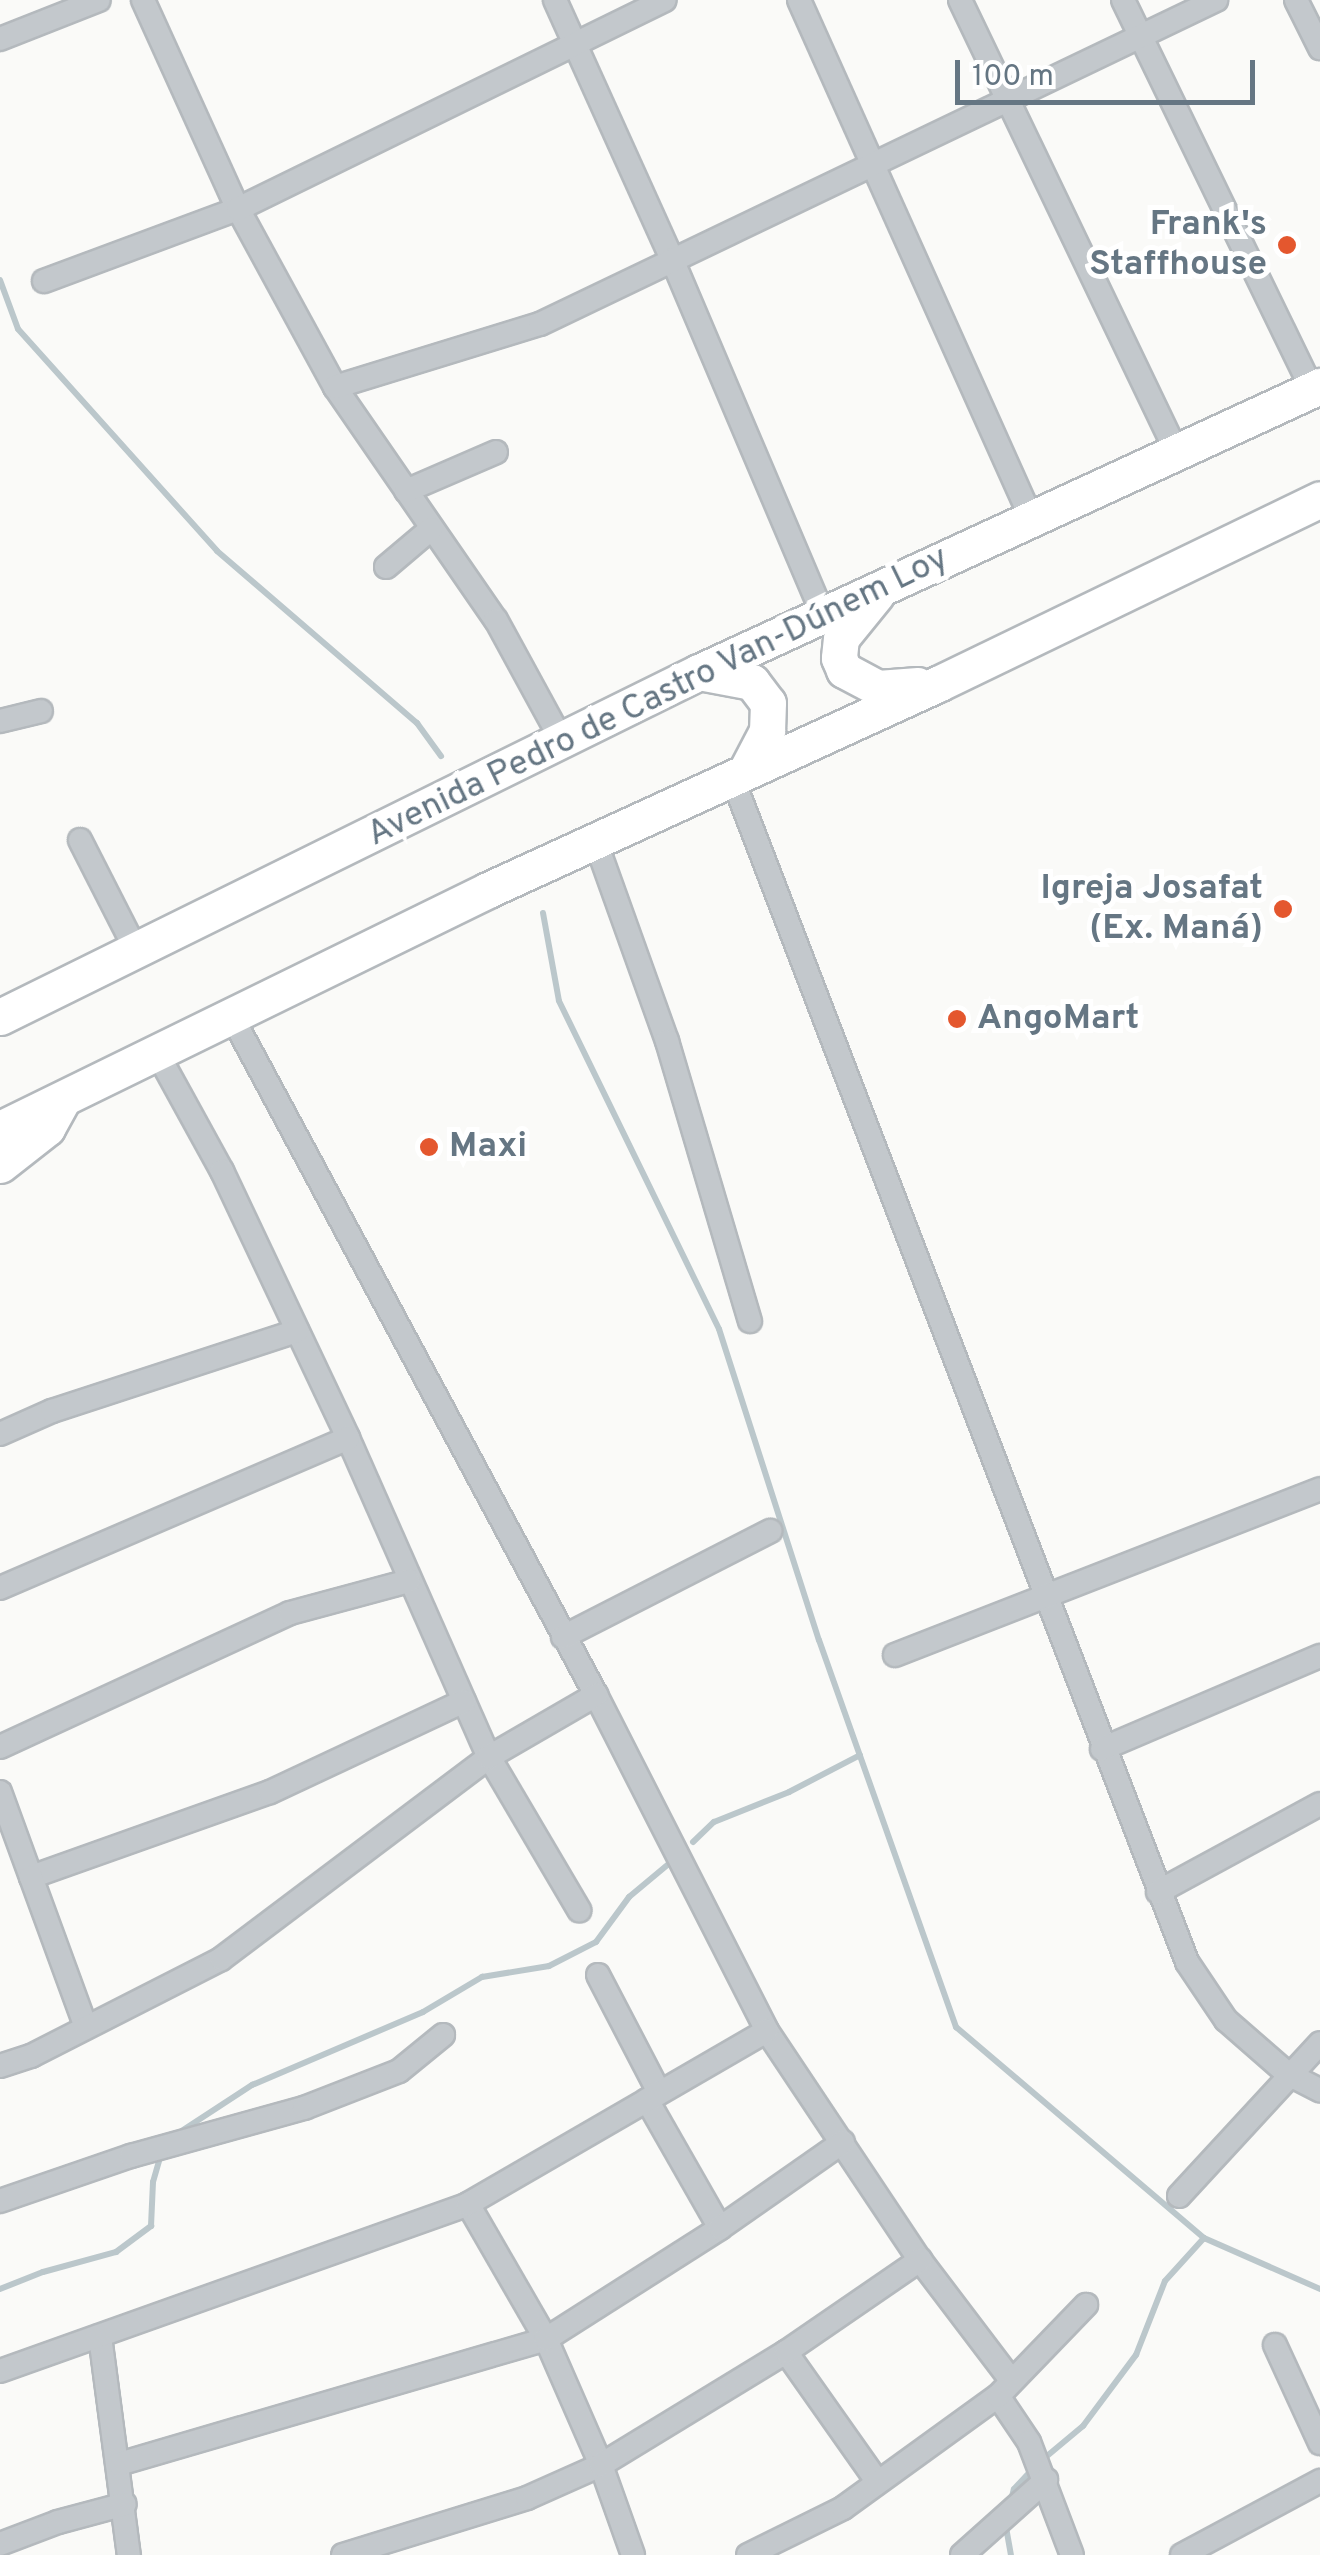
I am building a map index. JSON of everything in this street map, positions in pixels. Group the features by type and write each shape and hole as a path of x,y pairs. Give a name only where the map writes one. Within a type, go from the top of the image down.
{"highway":[{"name":"Avenida Pedro de Castro Van-Dúnem Loy","path":"0,1017 699,672 1316,388"},
{"path":"0,1129 488,890 938,684 1320,499"},
{"path":"884,587 840,638 839,658 844,670 878,688 938,684"},
{"path":"699,672 752,682 768,703 767,731 739,774"},
{"path":"0,1164 48,1128 64,1097"}],"street":[{"path":"0,39 99,0"},
{"path":"143,0 238,209 335,387 496,620 562,741"},
{"path":"555,0 672,259 823,614"},
{"path":"44,281 238,209 576,48 665,0"},
{"path":"799,0 1032,520"},
{"path":"960,0 1177,453"},
{"path":"1124,0 1316,388"},
{"path":"335,387 540,324 1216,0"},
{"path":"1296,0 1320,48"},
{"path":"406,491 496,452"},
{"path":"386,567 431,529"},
{"path":"0,721 40,711"},
{"path":"739,774 1043,1596 1187,1962 1211,2002 1288,2074 1320,2090"},
{"path":"80,840 136,950"},
{"path":"595,840 667,1041 750,1322"},
{"path":"230,1015 596,1695 767,2031 1004,2388 1046,2480 1072,2555"},
{"path":"156,1051 222,1171 348,1438 488,1756 579,1910"},
{"path":"0,1434 52,1411 297,1331"},
{"path":"0,1588 348,1438"},
{"path":"895,1655 1320,1490"},
{"path":"563,1637 770,1531"},
{"path":"0,1747 290,1614 410,1581"},
{"path":"1102,1748 1320,1656"},
{"path":"0,2066 31,2056 221,1959 488,1756 596,1695"},
{"path":"31,1877 270,1792 464,1701"},
{"path":"2,1804 86,2027"},
{"path":"1158,1892 1320,1804"},
{"path":"598,1975 653,2096 720,2228"},
{"path":"0,2371 468,2204 767,2031"},
{"path":"0,2201 130,2156 304,2108 400,2070 443,2035"},
{"path":"1179,2196 1320,2043"},
{"path":"119,2464 546,2339 720,2228 842,2142"},
{"path":"468,2204 546,2339 602,2464 633,2555"},
{"path":"343,2555 527,2498 602,2464 786,2352 920,2260"},
{"path":"748,2555 812,2526 1004,2388 1086,2305"},
{"path":"100,2336 129,2555"},
{"path":"1275,2345 1320,2442"},
{"path":"786,2352 877,2481"},
{"path":"962,2555 1046,2480"},
{"path":"1182,2555 1320,2480"},
{"path":"0,2544 58,2522 125,2504"}],"waterway":[{"path":"0,280 18,329 217,551 417,723 441,756"},
{"path":"543,913 559,1001 719,1329 819,1640 956,2027 1204,2238 1320,2289"},
{"path":"693,1842 714,1822 789,1792 860,1755"},
{"path":"177,2134 252,2085 423,2012 482,1977 549,1966 596,1942 629,1897 671,1862"},
{"path":"0,2289 43,2272 116,2252 151,2226 153,2182 161,2154"},
{"path":"1041,2461 1083,2426 1136,2355 1165,2281 1204,2238"},
{"path":"1011,2500 1014,2489 1032,2470"},
{"path":"1006,2527 1011,2555"}],"place":[{"name":"Frank's Staffhouse","path":"1287,245"},
{"name":"Igreja Josafat (Ex. Maná)","path":"1283,909"},
{"name":"AngoMart","path":"957,1019"},
{"name":"Maxi","path":"429,1147"}]}
